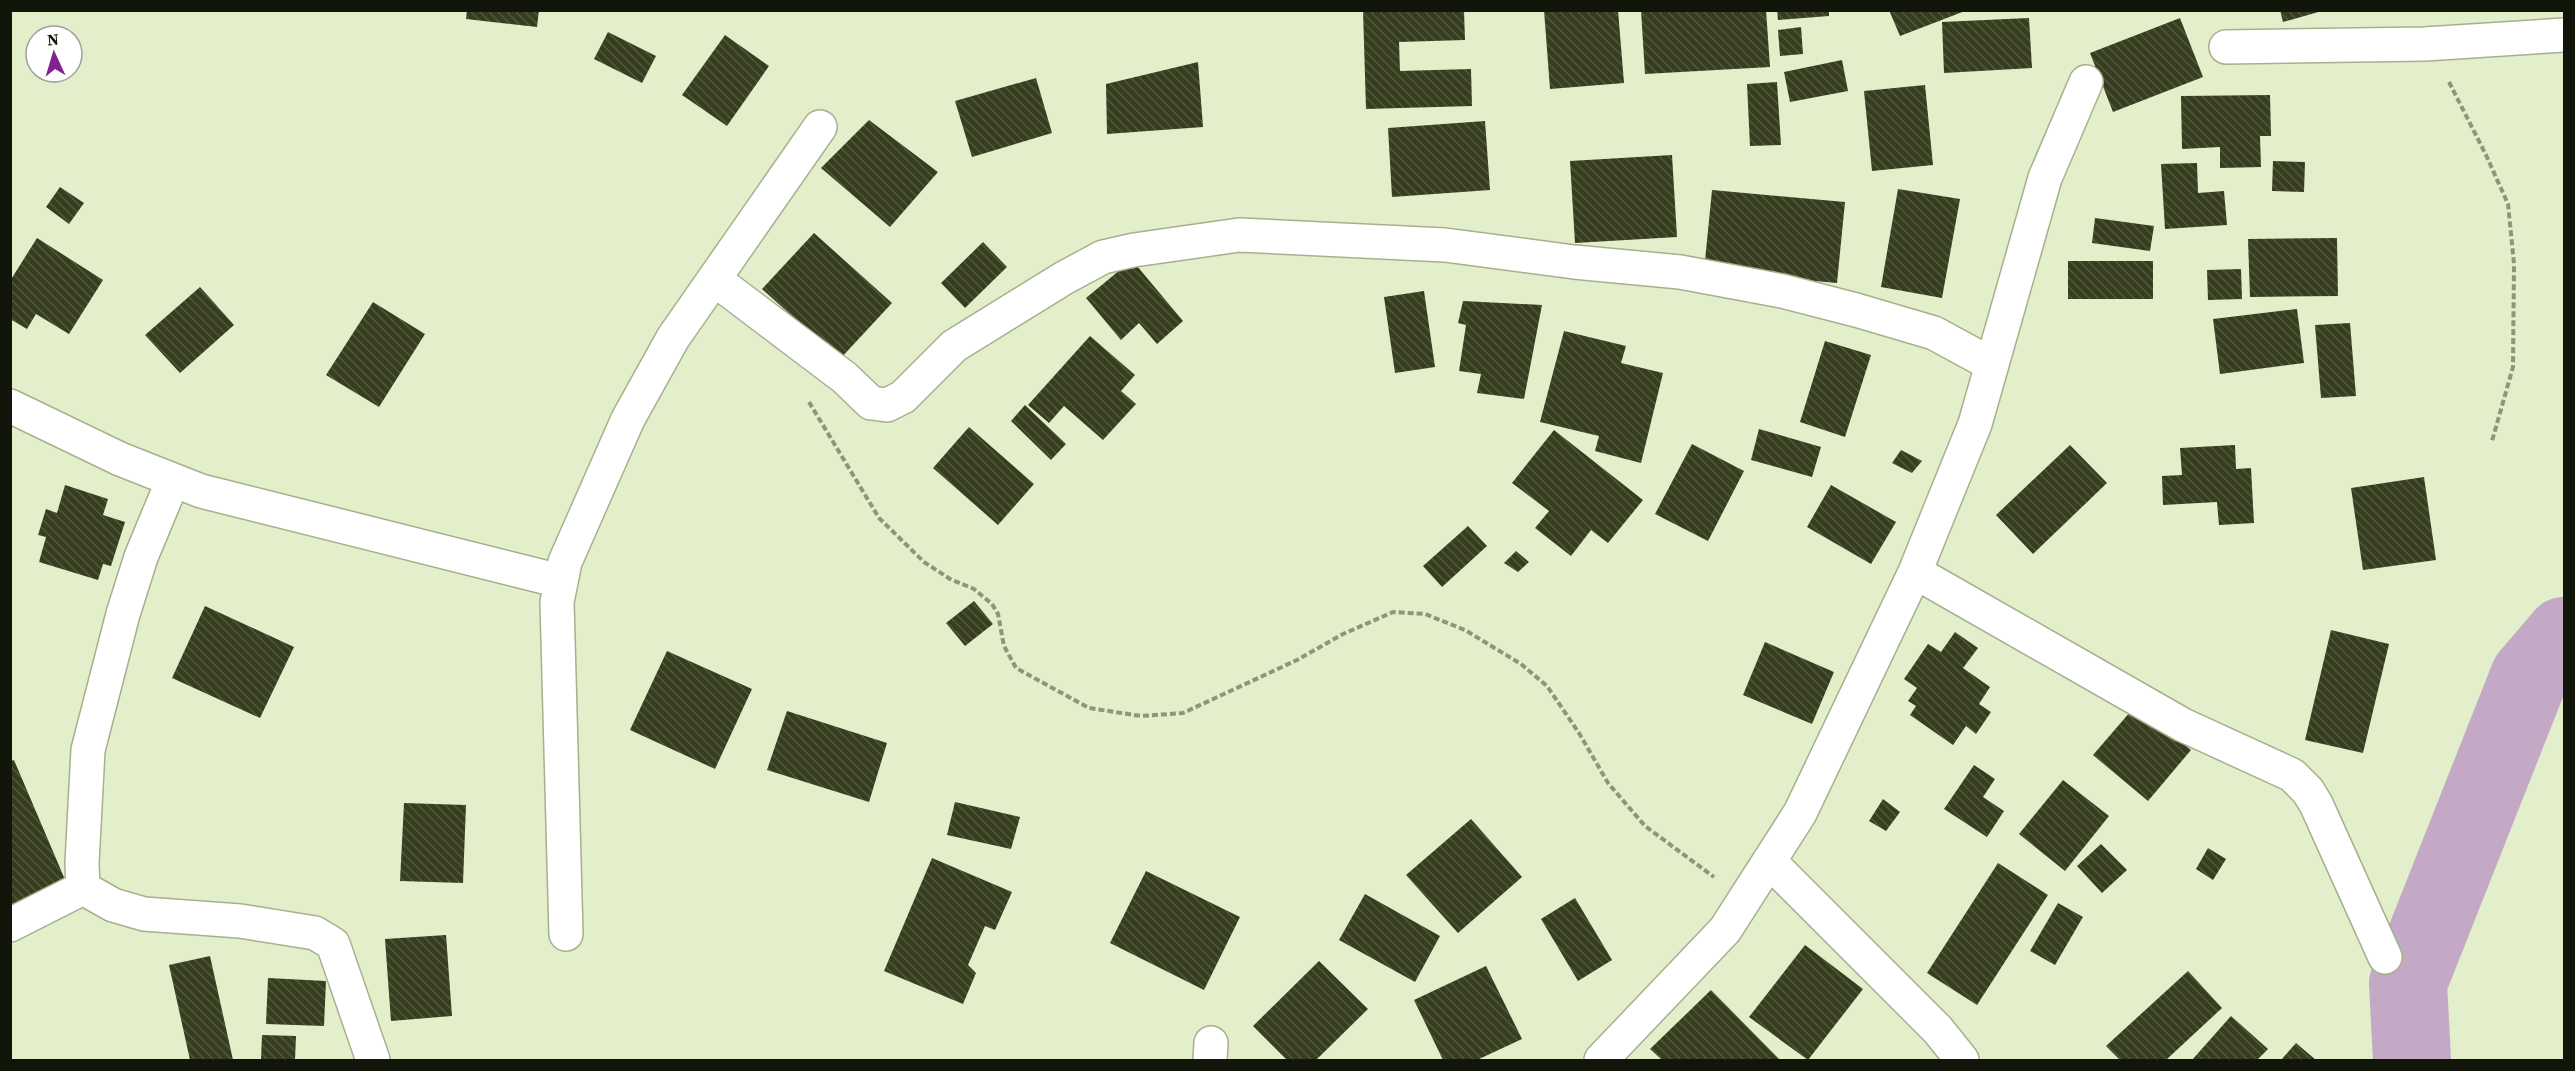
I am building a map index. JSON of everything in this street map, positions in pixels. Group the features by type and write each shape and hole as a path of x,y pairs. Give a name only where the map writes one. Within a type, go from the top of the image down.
{"street":[{"path":"2226,47 2429,44 2565,35"},
{"path":"1601,1060 1725,930 1800,813 1915,572 1975,424 2045,178 2086,82"},
{"path":"566,934 557,602 565,562 628,419 673,338 820,128"},
{"path":"714,279 845,378 871,403 888,405 903,397 954,346 1102,257 1134,250 1239,235 1446,244 1574,262 1680,272 1782,291 1934,333 1991,364"},
{"path":"10,406 120,459 201,491 560,581"},
{"path":"83,888 82,863 88,750 141,557 173,480"},
{"path":"1915,572 2183,725 2292,775 2308,791 2316,804 2385,957"},
{"path":"1768,861 1938,1030 1962,1060"},
{"path":"10,925 83,888"},
{"path":"83,888 114,905 144,914 240,921 315,933 333,944 373,1060"}],"path":[{"path":"2429,44 2487,154 2508,204 2514,264 2513,367 2492,441"},
{"path":"806,397 879,518 924,562 950,579 974,589 992,604 998,614 1004,646 1016,668 1089,708 1141,716 1182,713 1297,660 1343,634 1393,612 1425,614 1465,630 1521,664 1547,686 1579,733 1608,783 1645,826 1723,883"}],"building":[{"path":"467,10 539,10 537,27 466,19"},
{"path":"1363,10 1464,10 1465,40 1399,42 1400,71 1471,69 1472,106 1366,109"},
{"path":"1544,10 1618,10 1624,83 1550,89"},
{"path":"1641,10 1766,10 1770,67 1645,74"},
{"path":"1777,10 1829,10 1829,16 1778,20"},
{"path":"1889,10 1965,10 1965,11 1900,36"},
{"path":"2280,10 2322,10 2322,11 2283,22"},
{"path":"2029,18 2032,68 1944,73 1942,22"},
{"path":"2180,18 2203,77 2113,112 2090,53"},
{"path":"1801,27 1803,54 1780,56 1778,30"},
{"path":"608,32 656,56 642,83 594,59"},
{"path":"725,35 769,66 727,126 682,95"},
{"path":"1842,60 1848,91 1790,102 1784,72"},
{"path":"1198,62 1203,127 1107,134 1106,84"},
{"path":"1036,78 1052,133 972,157 955,101"},
{"path":"1777,82 1781,145 1750,146 1747,84"},
{"path":"1925,85 1933,165 1872,171 1864,91"},
{"path":"2270,95 2271,136 2260,136 2261,167 2220,168 2220,147 2182,149 2181,96"},
{"path":"869,120 938,172 890,227 821,168"},
{"path":"1485,121 1490,190 1392,197 1388,128"},
{"path":"1672,155 1677,237 1575,243 1570,161"},
{"path":"2273,161 2305,162 2304,192 2272,191"},
{"path":"2197,163 2198,193 2224,191 2227,225 2165,229 2161,164"},
{"path":"60,187 84,203 69,224 46,207"},
{"path":"1898,189 1960,199 1942,298 1881,287"},
{"path":"1712,190 1845,202 1837,283 1704,271"},
{"path":"2095,218 2154,226 2150,251 2092,243"},
{"path":"814,233 892,303 840,359 762,289"},
{"path":"37,238 103,280 69,334 36,314 27,329 10,319 10,281"},
{"path":"2337,238 2338,296 2250,297 2248,239"},
{"path":"983,242 1007,267 965,308 941,283"},
{"path":"1132,260 1183,321 1157,344 1139,323 1121,340 1086,298"},
{"path":"2068,261 2153,261 2153,299 2068,299"},
{"path":"2241,269 2242,299 2208,300 2207,270"},
{"path":"200,287 234,325 180,373 145,335"},
{"path":"1424,291 1435,367 1395,373 1384,297"},
{"path":"1463,301 1542,305 1524,399 1477,393 1481,374 1459,371 1466,325 1458,323"},
{"path":"373,302 425,334 379,407 326,375"},
{"path":"2297,309 2304,363 2220,374 2213,319"},
{"path":"2350,323 2356,396 2321,398 2315,325"},
{"path":"1564,331 1626,346 1621,363 1663,373 1641,463 1595,451 1599,436 1540,422"},
{"path":"1090,336 1135,375 1121,391 1136,404 1103,440 1064,406 1049,423 1028,405"},
{"path":"1825,341 1871,355 1845,437 1800,422"},
{"path":"1025,405 1066,444 1051,460 1011,421"},
{"path":"969,427 1034,484 998,525 933,468"},
{"path":"1759,429 1821,447 1812,477 1751,460"},
{"path":"1554,430 1643,500 1608,543 1591,530 1571,556 1535,528 1549,511 1512,483"},
{"path":"1692,444 1744,471 1708,541 1655,514"},
{"path":"2070,445 2107,483 2033,554 1996,515"},
{"path":"2235,445 2236,469 2251,468 2254,523 2219,525 2217,502 2163,505 2162,476 2182,475 2180,448"},
{"path":"1901,450 1922,461 1912,473 1892,463"},
{"path":"2424,477 2436,560 2363,570 2351,488"},
{"path":"65,485 108,499 103,515 125,522 111,566 103,564 98,580 39,562 46,537 38,535 46,509 57,513"},
{"path":"1831,485 1896,522 1871,564 1807,527"},
{"path":"1468,526 1487,546 1442,587 1423,566"},
{"path":"1516,551 1529,562 1518,572 1504,563"},
{"path":"974,601 993,624 965,646 946,623"},
{"path":"205,606 294,647 260,718 172,678"},
{"path":"2331,630 2389,644 2363,753 2305,740"},
{"path":"1955,632 1978,648 1963,668 1990,687 1979,704 1991,712 1976,734 1966,726 1953,745 1910,715 1916,706 1908,701 1917,688 1904,679 1928,644 1941,652"},
{"path":"1765,642 1834,672 1812,724 1743,695"},
{"path":"667,651 752,689 715,769 630,730"},
{"path":"2137,704 2191,750 2148,801 2093,755"},
{"path":"787,711 887,743 869,802 767,770"},
{"path":"14,760 69,889 10,914 10,761"},
{"path":"1974,765 1995,779 1983,797 2004,811 1987,837 1944,809"},
{"path":"2063,780 2109,816 2065,871 2019,834"},
{"path":"1883,799 1900,812 1886,831 1869,821"},
{"path":"955,802 1020,817 1011,849 947,835"},
{"path":"404,803 466,805 463,883 400,881"},
{"path":"1471,819 1522,877 1458,933 1406,875"},
{"path":"2101,844 2127,870 2102,893 2077,866"},
{"path":"2208,848 2226,859 2213,880 2196,869"},
{"path":"932,858 1012,892 995,930 985,926 968,965 976,973 963,1004 884,971"},
{"path":"1998,863 2048,895 1977,1005 1927,973"},
{"path":"1146,871 1240,917 1204,990 1110,943"},
{"path":"1365,894 1440,936 1415,982 1339,940"},
{"path":"1575,898 1612,960 1578,981 1541,919"},
{"path":"2058,903 2083,917 2055,965 2030,951"},
{"path":"446,935 452,1016 391,1021 385,939"},
{"path":"1805,945 1863,989 1808,1060 1749,1017"},
{"path":"210,956 233,1060 190,1060 169,965"},
{"path":"1319,961 1368,1009 1316,1060 1287,1060 1253,1026"},
{"path":"1486,966 1522,1039 1477,1060 1443,1060 1414,1000"},
{"path":"2188,971 2222,1008 2166,1060 2120,1060 2106,1046"},
{"path":"268,978 326,981 324,1026 266,1024"},
{"path":"1711,990 1780,1060 1662,1060 1650,1049"},
{"path":"2231,1016 2268,1049 2257,1060 2192,1060"},
{"path":"262,1035 296,1036 295,1060 261,1060"},
{"path":"2296,1043 2316,1060 2281,1060"}],"waterway":[{"path":"2412,1060 2408,983 2529,677 2564,636"}]}
